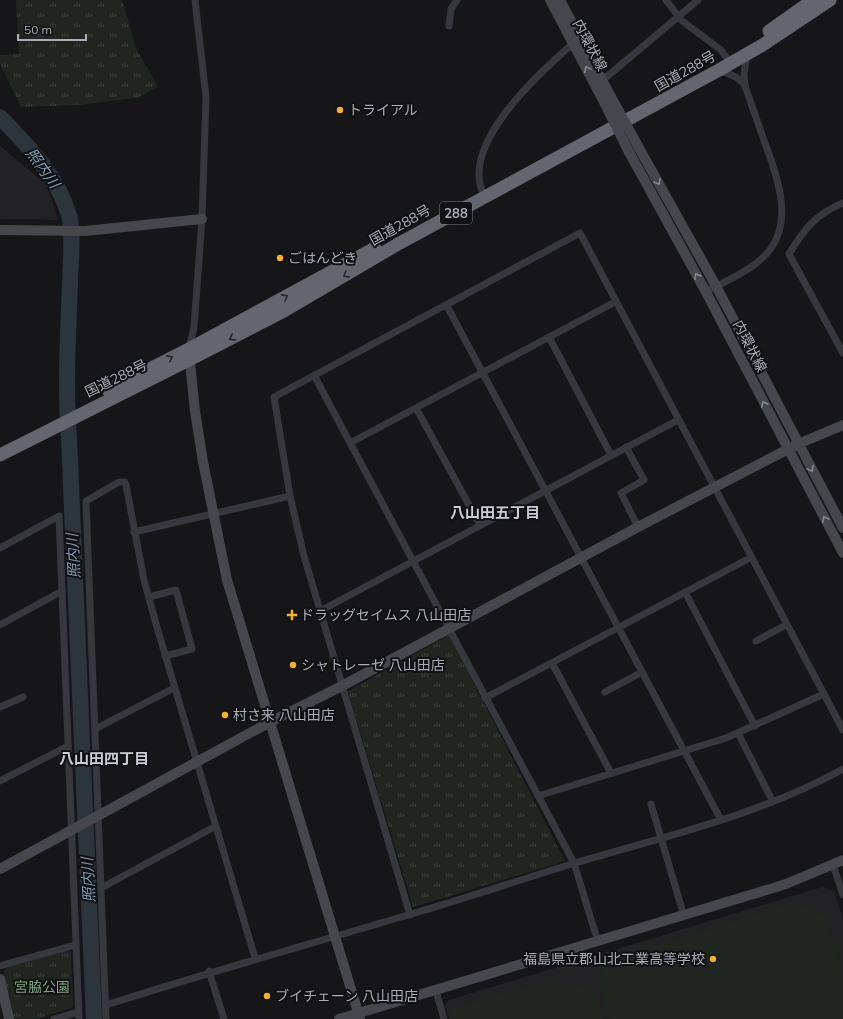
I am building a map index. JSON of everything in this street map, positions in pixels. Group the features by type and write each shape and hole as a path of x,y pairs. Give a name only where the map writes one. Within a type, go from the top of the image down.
{"highway":[{"name":"国道288号","path":"0,455 49,425 189,355 484,194 683,83 765,34 813,0"},
{"name":"国道288号","path":"484,194 748,54 830,0"},
{"name":"国道288号","path":"0,446 49,425"}],"street":[{"path":"195,0 206,97 202,218 194,327 189,355 195,411 212,514 227,580 359,1016"},
{"path":"449,26 451,9 457,0"},
{"name":"内環状線","path":"550,0 603,80 608,99"},
{"name":"内環状線","path":"560,0 576,40 608,99"},
{"path":"666,0 678,17 721,50 726,57"},
{"path":"603,80 698,0"},
{"path":"484,194 479,171 482,155 490,137 508,110 532,82 576,40"},
{"path":"706,292 759,262 774,243 782,225 781,196 777,177 745,86 744,74 748,54"},
{"path":"719,70 736,77 745,86"},
{"path":"608,99 634,150 716,286 843,528"},
{"name":"内環状線","path":"634,150 787,449 843,553"},
{"path":"843,203 820,214 801,234 789,254 840,341 843,353"},
{"path":"0,230 79,231 202,218"},
{"path":"410,915 320,611 290,496 274,397 315,377 580,233 750,558 843,730"},
{"path":"350,443 615,302"},
{"path":"447,306 721,820"},
{"path":"549,337 611,455"},
{"path":"315,377 574,863 598,942"},
{"path":"416,408 480,526"},
{"path":"320,611 678,420"},
{"path":"0,870 270,722 342,686 638,527 787,449 843,425"},
{"path":"626,447 644,480 621,493 638,527"},
{"path":"106,1019 86,501 116,484 125,482 134,532 149,597 165,656 255,958"},
{"path":"134,532 290,496"},
{"path":"0,548 59,516 78,1015 54,1019"},
{"path":"485,698 750,558"},
{"path":"149,597 176,590 192,649 165,656"},
{"path":"0,625 62,591"},
{"path":"685,592 755,726"},
{"path":"756,641 786,625"},
{"path":"552,663 611,773"},
{"path":"605,692 642,672"},
{"path":"95,729 174,688"},
{"path":"538,796 685,752 755,726 824,694"},
{"path":"0,707 23,697"},
{"path":"738,733 773,802"},
{"path":"0,781 68,746"},
{"path":"106,1005 209,971 410,915 574,863 721,820 773,802 843,769"},
{"path":"651,804 684,916"},
{"path":"101,888 216,826"},
{"path":"339,1019 359,1016 786,884 843,860"},
{"path":"834,865 843,895"},
{"path":"0,966 75,945"},
{"path":"209,971 224,1019"},
{"path":"0,979 9,1019"},
{"path":"436,991 444,1019"}],"shaded area":[{"path":"0,146 47,185 58,220 0,219"},
{"name":"福島県立郡山北工業高等学校","path":"822,887 834,891 843,919 843,1019 449,1019 445,1005 449,1000"}],"green space":[{"path":"16,0 122,0 136,48 158,87 137,98 78,105 21,107 0,64 0,55 19,54"},
{"path":"449,635 565,861 413,907 348,691"},
{"name":"福島県立郡山北工業高等学校","path":"795,902 824,916 843,976 843,1019 610,1019 600,986 602,964"},
{"name":"宮脇公園","path":"67,950 71,952 73,1005 71,1008 36,1019 14,1019 3,972 7,968"},
{"path":"560,983 584,987 597,998 604,1019 452,1019 449,1010 535,984"}],"waterway":[{"name":"照内川","path":"0,117 31,150 49,174 64,200 69,215 71,230 67,401 94,1019"}],"place":[{"name":"トライアル","path":"340,110"},
{"name":"ごはんどき","path":"280,258"},
{"name":"ドラッグセイムス 八山田店","path":"292,615"},
{"name":"シャトレーゼ 八山田店","path":"293,665"},
{"name":"村さ来 八山田店","path":"225,715"},
{"name":"福島県立郡山北工業高等学校","path":"713,959"},
{"name":"ブイチェーン 八山田店","path":"267,996"}],"district":[{"name":"八山田五丁目","path":"495,512"},
{"name":"八山田四丁目","path":"104,758"}]}
